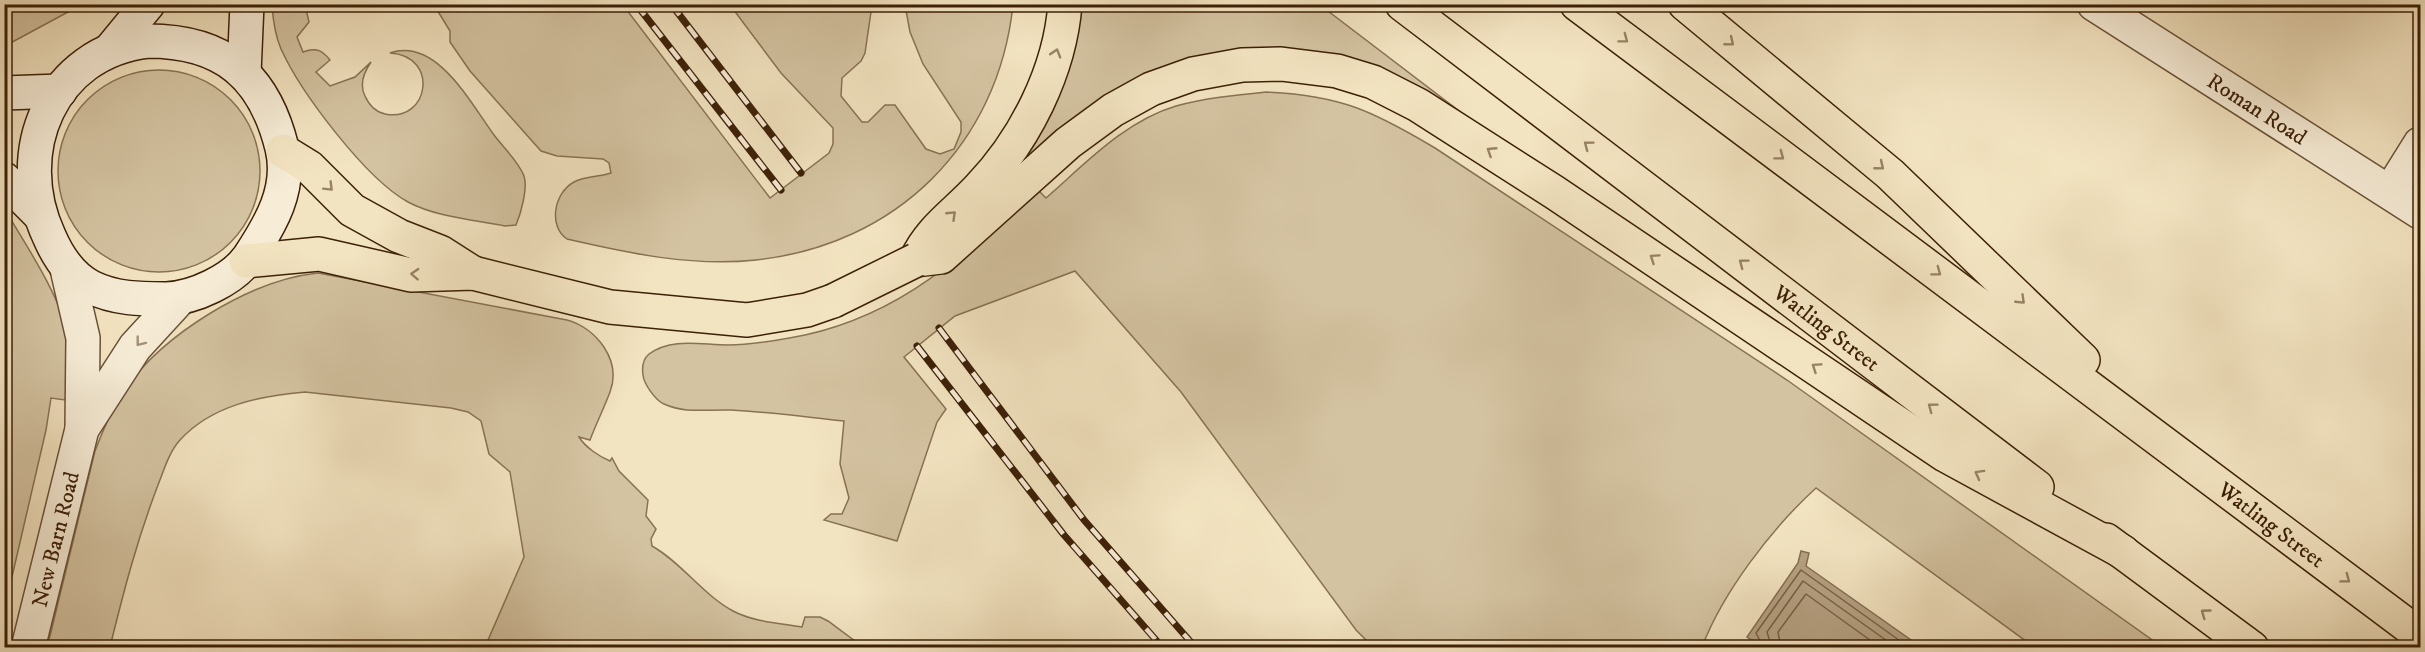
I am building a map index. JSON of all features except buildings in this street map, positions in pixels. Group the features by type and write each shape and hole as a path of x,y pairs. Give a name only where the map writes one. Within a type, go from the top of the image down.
{"highway":[{"path":"916,260 925,240 980,187 1023,129 1052,66 1063,26 1065,4"},
{"name":"Watling Street","path":"1402,4 2252,648"},
{"name":"Watling Street","path":"1577,4 2421,635"},
{"path":"1685,4 1890,174 2182,455"},
{"path":"246,261 312,253 411,274 473,273 610,307 684,316 747,320 807,310 849,295 916,260 941,257 1068,142 1113,110 1150,89 1193,74 1242,65 1281,64 1337,71 1397,92 1583,211 1945,455 2123,552"},
{"path":"283,151 309,167 352,210 399,236 440,252 473,273"}],"main road":[{"path":"111,50 148,4"},
{"path":"244,73 247,4"},
{"name":"Roman Road","path":"2094,4 2421,212"},
{"path":"148,41 184,43 212,51 244,73 271,109 283,151 283,187 273,220 246,261 233,273 206,288 180,298 133,300 92,287 67,269 40,215 33,169 34,153 41,128 60,91 87,61 111,50 148,41"},
{"path":"4,93 60,91"},
{"path":"2390,192 2421,144"},
{"path":"4,179 40,215"},
{"name":"New Barn Road","path":"28,648 82,429 83,338 67,269"},
{"name":"New Barn Road","path":"82,429 135,348 180,298"}],"shaded area":[{"path":"5,4 81,4 81,5 5,46"},
{"path":"272,5 305,5 309,22 297,37 303,52 318,50 330,60 316,72 330,86 355,77 371,62 363,78 363,92 371,105 382,113 400,114 411,109 419,99 423,88 422,76 416,65 406,57 390,53 407,51 423,55 451,76 522,171 525,194 516,225 505,226 455,217 419,207 391,191 373,175 319,111 290,67 277,38"},
{"path":"434,5 623,5 770,198 829,153 833,144 833,128 781,73 730,5 872,5 865,53 861,61 842,78 841,96 862,122 868,122 885,105 895,105 926,149 940,154 954,149 961,132 961,122 923,64 910,32 905,5 1013,5 1003,56 986,102 962,143 931,179 895,210 853,234 807,250 756,260 708,262 660,257 567,239 557,226 558,201 567,187 574,182 611,173 609,163 603,159 557,156 541,151 470,71 450,42 450,31"},
{"path":"1076,5 1320,5 1463,114 1460,118 1256,53 1026,159 1023,156"},
{"path":"159,70 179,72 198,78 215,87 237,107 252,132 258,151 260,171 258,191 252,210 243,227 223,249 198,264 179,270 159,272 139,270 120,264 103,255 81,235 66,210 60,191 58,171 60,151 66,132 75,115 95,93 120,78 139,72"},
{"path":"1266,92 1315,97 1355,107 1393,124 1435,148 1787,380 2162,647 2034,647 1816,488 1766,541 1750,562 1722,605 1702,647 1373,647 1356,630 1181,392 1075,271 955,316 904,357 946,409 937,422 897,541 824,520 831,514 842,514 849,498 840,464 844,421 773,413 680,409 661,402 645,383 643,364 645,358 667,345 687,343 738,345 777,340 840,325 873,312 903,296 957,258 1035,187 1046,198 1106,145 1140,122 1157,113 1187,103"},
{"path":"5,210 58,304 68,335 70,359 65,400 51,398 46,430 5,607"},
{"path":"318,273 567,320 588,330 604,347 609,357 613,380 590,440 579,437 597,454 610,461 612,458 619,471 648,500 646,516 656,529 651,539 652,546 673,561 711,596 741,615 802,627 805,617 820,617 863,647 485,647 524,557 510,472 489,454 481,421 468,412 451,408 305,392 271,396 222,410 193,428 180,440 167,461 150,505 110,647 47,648 95,451 112,411 125,389 162,349 211,313 265,286"}],"water":[{"path":"1801,551 1809,553 1806,566 1921,647 1762,647 1747,637 1798,563"}],"railway":[{"path":"636,4 781,190"},
{"path":"671,4 801,173"},
{"path":"939,328 1084,520 1196,648"},
{"path":"917,346 1064,535 1163,648"}]}
